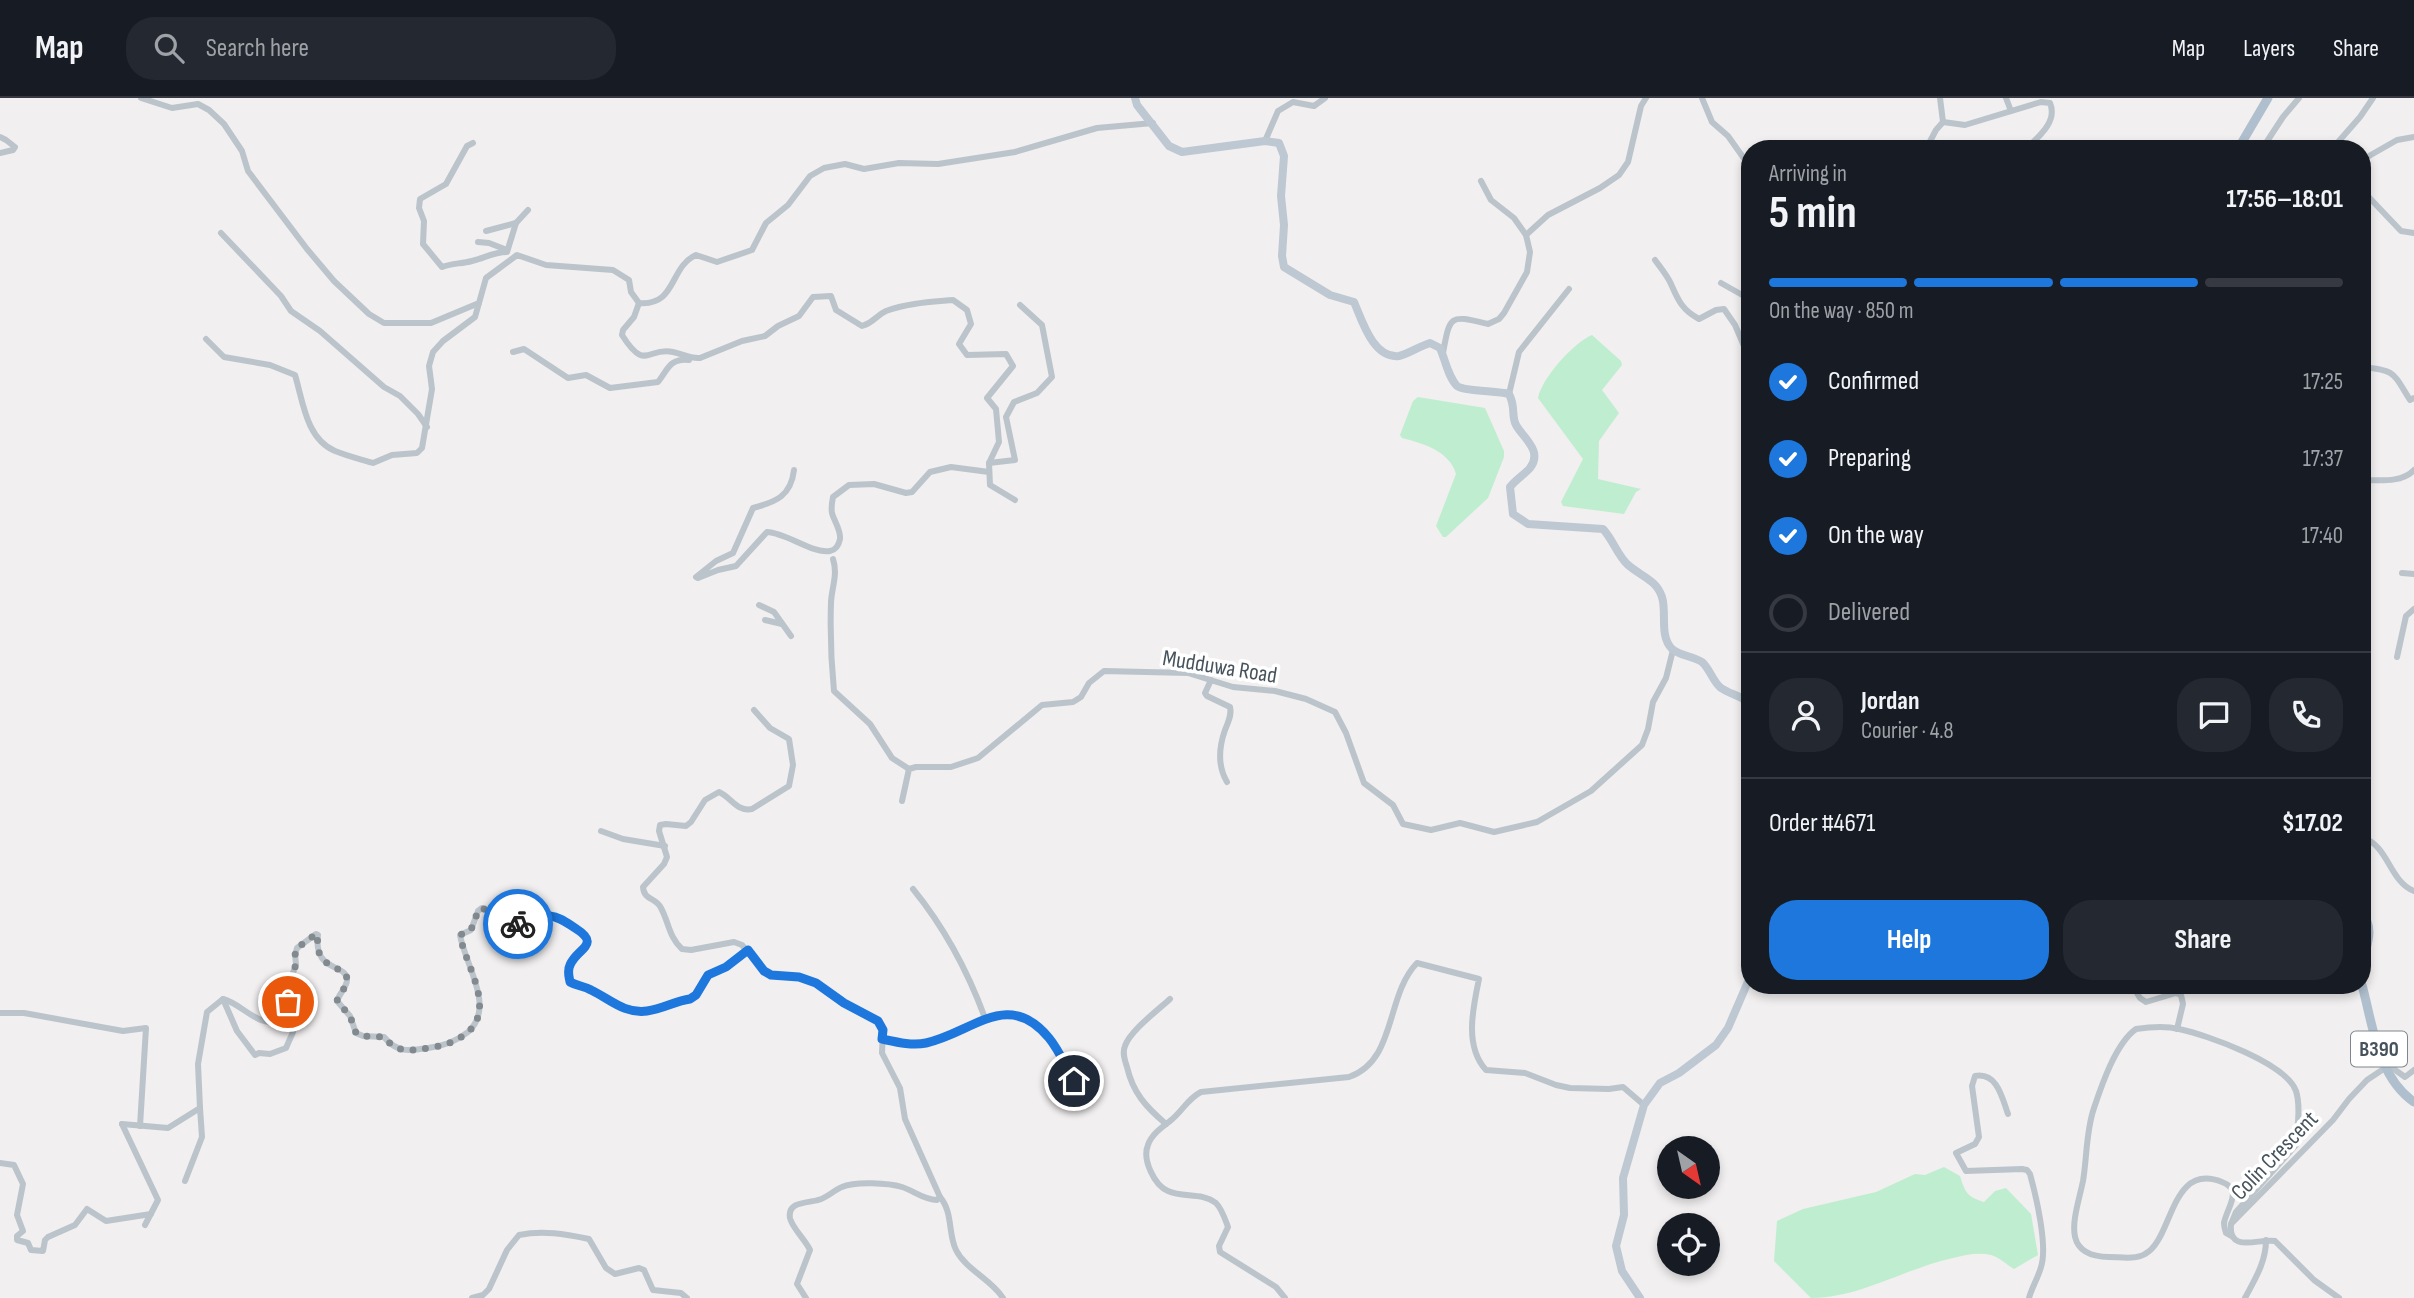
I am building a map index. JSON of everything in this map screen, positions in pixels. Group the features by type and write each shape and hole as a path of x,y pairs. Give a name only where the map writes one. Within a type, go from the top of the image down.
{"main road":[{"path":"2243,140 2268,98"},
{"name":"B390","path":"2364,994 2385,1069 2414,1102"}],"street":[{"path":"141,98 172,108 198,104 209,110 223,124 242,151 248,171 307,249 334,281 369,314 384,323 431,323 479,303"},
{"path":"1135,98 1169,146 1182,152 1265,141 1279,143 1284,156 1281,196 1284,267 1330,295 1354,302 1372,341 1385,353 1402,355 1430,343 1440,348 1458,387 1509,394"},
{"path":"1265,141 1278,111 1293,102 1314,106 1325,98"},
{"path":"1526,235 1548,215 1619,175 1628,162 1641,106 1646,98"},
{"path":"1702,98 1713,122 1728,136 1741,154"},
{"path":"1931,140 1943,122 1940,98"},
{"path":"2006,98 2011,111"},
{"path":"2268,140 2300,98"},
{"path":"2340,140 2373,98"},
{"path":"1943,122 1965,125 2050,100 2052,113 2047,128 2035,140"},
{"path":"478,242 489,243 546,265 613,270 629,280 631,292 639,303 649,304 665,296 676,281 679,267 688,258 696,255 717,262 752,250 766,223 788,205 810,176 824,168 845,164 864,169 899,163 938,164 1015,152 1097,128 1153,123"},
{"path":"0,137 15,147 0,153"},
{"path":"2371,155 2397,140 2414,137"},
{"path":"472,143 467,146 446,184 420,199 419,208 424,221 423,244 442,267 454,262 473,261 493,252 507,251"},
{"path":"1443,355 1447,327 1454,319 1462,318 1488,324 1499,319 1527,272 1530,252 1526,235 1514,218 1491,200 1481,181"},
{"path":"2371,199 2401,231 2414,233"},
{"path":"507,251 516,222 528,209"},
{"path":"486,230 516,222"},
{"path":"221,233 281,296 291,311 320,331 384,387 400,396 427,427"},
{"path":"206,338 224,357 270,365 295,375 316,438 333,450 373,463 392,455 417,453 422,448 427,427 432,389 429,366 433,352 475,317 486,278 517,256"},
{"path":"1655,260 1670,282 1676,300 1694,317 1699,320 1716,310 1724,309 1741,339"},
{"path":"1721,283 1741,294"},
{"path":"1569,289 1519,352 1509,394 1515,405 1516,425 1534,449 1535,456 1530,468 1510,487 1513,514 1528,524 1603,529 1628,565 1651,580 1660,591 1665,605 1665,638 1673,650 1699,660 1720,688 1741,698"},
{"path":"513,352 524,349 568,378 586,375 610,388 658,382 678,359 700,358 742,341 765,336 799,316 813,297 831,296 836,310 862,326 873,323 881,313 901,305 953,300 967,310 971,324 959,344 967,355 1006,354 1013,366 987,398 996,409 999,442 989,463 990,485 1015,500"},
{"path":"639,303 634,317 622,335 631,349 645,356 670,351 693,359"},
{"path":"989,463 1015,460 1006,416 1014,402 1037,393 1052,377 1042,325 1020,305"},
{"path":"2371,368 2386,369 2400,381 2410,400 2414,398"},
{"path":"794,470 792,482 784,496 753,508 733,552 696,577 736,566 767,532 776,532 830,552 835,549 840,535 831,510 833,497 849,485 874,484 906,493 912,492 930,472 951,467 989,472"},
{"path":"2371,480 2400,479 2407,477 2414,470"},
{"path":"833,559 837,571 831,598 834,691 870,724 892,758 909,769 902,801"},
{"path":"2402,573 2414,574"},
{"path":"760,605 774,611 791,636"},
{"path":"2397,657 2406,615 2414,609"},
{"path":"765,620 782,624"},
{"path":"2404,627 2412,630"},
{"name":"Mudduwa Road","path":"909,769 951,766 978,758 1042,705 1073,702 1081,697 1089,683 1104,671 1188,673 1233,687 1275,691 1306,699 1335,712 1346,733 1364,783 1393,805 1403,824 1439,830 1460,823 1493,832 1537,822 1591,791 1642,745 1653,702 1666,678 1673,650"},
{"path":"1211,680 1205,693 1230,707 1232,712 1219,758 1227,782"},
{"path":"754,710 770,728 789,739 793,765 789,786 752,809 745,810 719,792 705,800 686,826 660,825 659,831 667,857 643,887 643,892 646,897 658,903 669,931 682,949 691,950 734,942 748,950 764,971 771,975 799,977 816,983 844,1003 878,1021 883,1030 882,1053 900,1088 905,1119 949,1215 955,1249 1003,1298"},
{"path":"601,831 623,839 665,846"},
{"path":"2371,840 2387,858 2400,881 2406,888 2414,891"},
{"path":"913,889 929,909 972,984 985,1018"},
{"path":"223,999 233,1002 262,1022 274,1023 281,1020 296,964 297,948 316,934 317,949 322,960 345,973 347,984 337,1001 350,1016 356,1033 384,1037 397,1049 406,1051 441,1046 461,1037 476,1024 479,1018 479,999 460,935 471,930 478,911 482,908 514,924 523,925 547,915 559,918 586,934 588,941 585,948 570,962 570,982 578,987 589,988 611,1003 629,1010 645,1011 690,999 696,995 708,975 726,967 748,950"},
{"path":"1285,1298 1276,1287 1220,1252 1219,1246 1228,1227 1221,1209 1214,1202 1204,1197 1168,1192 1159,1184 1153,1176 1146,1155 1148,1144 1153,1136 1177,1116 1191,1097 1201,1092 1349,1077 1362,1073 1384,1043 1394,1002 1410,970 1417,963 1479,979 1473,1006 1472,1031 1476,1055 1486,1070 1525,1073 1570,1088 1623,1087 1644,1105"},
{"path":"1640,1298 1622,1271 1616,1246 1624,1215 1623,1178 1644,1105 1660,1083 1679,1073 1716,1045 1733,1019 1743,994"},
{"path":"2137,994 2146,1002 2173,994"},
{"path":"2177,1029 2183,1004 2178,994"},
{"path":"223,999 237,1031 255,1055 270,1054 286,1048 293,1032 292,1014 285,997"},
{"path":"185,1181 202,1136 198,1064 207,1012 223,999"},
{"path":"1166,1124 1145,1106 1131,1086 1124,1056 1125,1045 1133,1034 1170,999"},
{"path":"0,1013 24,1013 123,1031 146,1028 140,1126"},
{"path":"882,1039 921,1044 985,1018 1022,1016 1052,1041 1074,1081"},
{"path":"2231,1224 2236,1212 2296,1145 2296,1091 2291,1083 2269,1065 2227,1043 2177,1029 2136,1029 2123,1042 2100,1090 2090,1119 2085,1169 2074,1228 2078,1248 2096,1256 2134,1257 2146,1254 2156,1244 2173,1205 2182,1193 2195,1182 2206,1179 2224,1182 2232,1192 2234,1199 2224,1223 2226,1233 2232,1237"},
{"path":"2385,1069 2391,1067 2400,1075 2411,1073"},
{"name":"Colin Crescent","path":"2266,1240 2245,1244 2232,1237 2231,1224 2333,1120 2367,1080 2385,1069"},
{"path":"2008,1114 1996,1082 1983,1074 1975,1076 1972,1086 1979,1137 1975,1144 1956,1153 1966,1171 2027,1170 2030,1174 2039,1209 2042,1265 2029,1298"},
{"path":"145,1225 158,1200 122,1124 168,1128 200,1108"},
{"path":"0,1163 14,1165 23,1184 17,1215 23,1231 17,1236 17,1240 28,1243 31,1250 43,1251 48,1237 75,1225 87,1209 106,1221 151,1214"},
{"path":"806,1298 797,1284 810,1250 790,1220 790,1211 799,1203 821,1200 844,1186 900,1186 930,1200 940,1197"},
{"path":"472,1298 483,1295 489,1289 507,1250 519,1235 534,1231 589,1239 606,1268 615,1274 639,1268 643,1270 653,1290 681,1293 687,1298"},
{"path":"2245,1298 2259,1272 2266,1252 2266,1240 2275,1241 2314,1280 2339,1298"}],"green space":[{"path":"1592,335 1621,361 1622,365 1602,390 1619,413 1599,441 1598,479 1641,489 1636,492 1624,514 1563,506 1561,502 1583,459 1538,398 1545,381 1559,362 1576,345"},
{"path":"1418,397 1485,408 1504,451 1488,498 1446,537 1443,537 1436,526 1456,474 1453,466 1434,449 1400,435 1413,401"},
{"path":"1944,1167 1960,1176 1968,1193 1978,1200 1984,1202 1995,1191 2006,1188 2031,1214 2038,1255 2014,1269 1991,1255 1967,1255 1847,1293 1811,1298 1774,1261 1777,1221 1803,1209 1876,1192 1915,1174 1925,1175"}],"way so far":[{"path":"288,1002 285,997 296,964 297,948 316,934 317,949 322,960 345,973 347,984 337,1001 350,1016 356,1033 384,1037 390,1045 406,1051 441,1046 461,1037 479,1018 475,979 460,935 471,930 478,911 482,908 518,924"}],"route":[{"path":"518,924 523,925 547,915 559,918 586,934 588,941 585,948 570,962 570,982 578,987 589,988 611,1003 629,1010 645,1011 690,999 696,995 708,975 726,967 748,950 764,971 771,975 799,977 816,983 844,1003 878,1021 883,1030 882,1039 921,1044 985,1018 1022,1016 1052,1041 1074,1081"}]}
